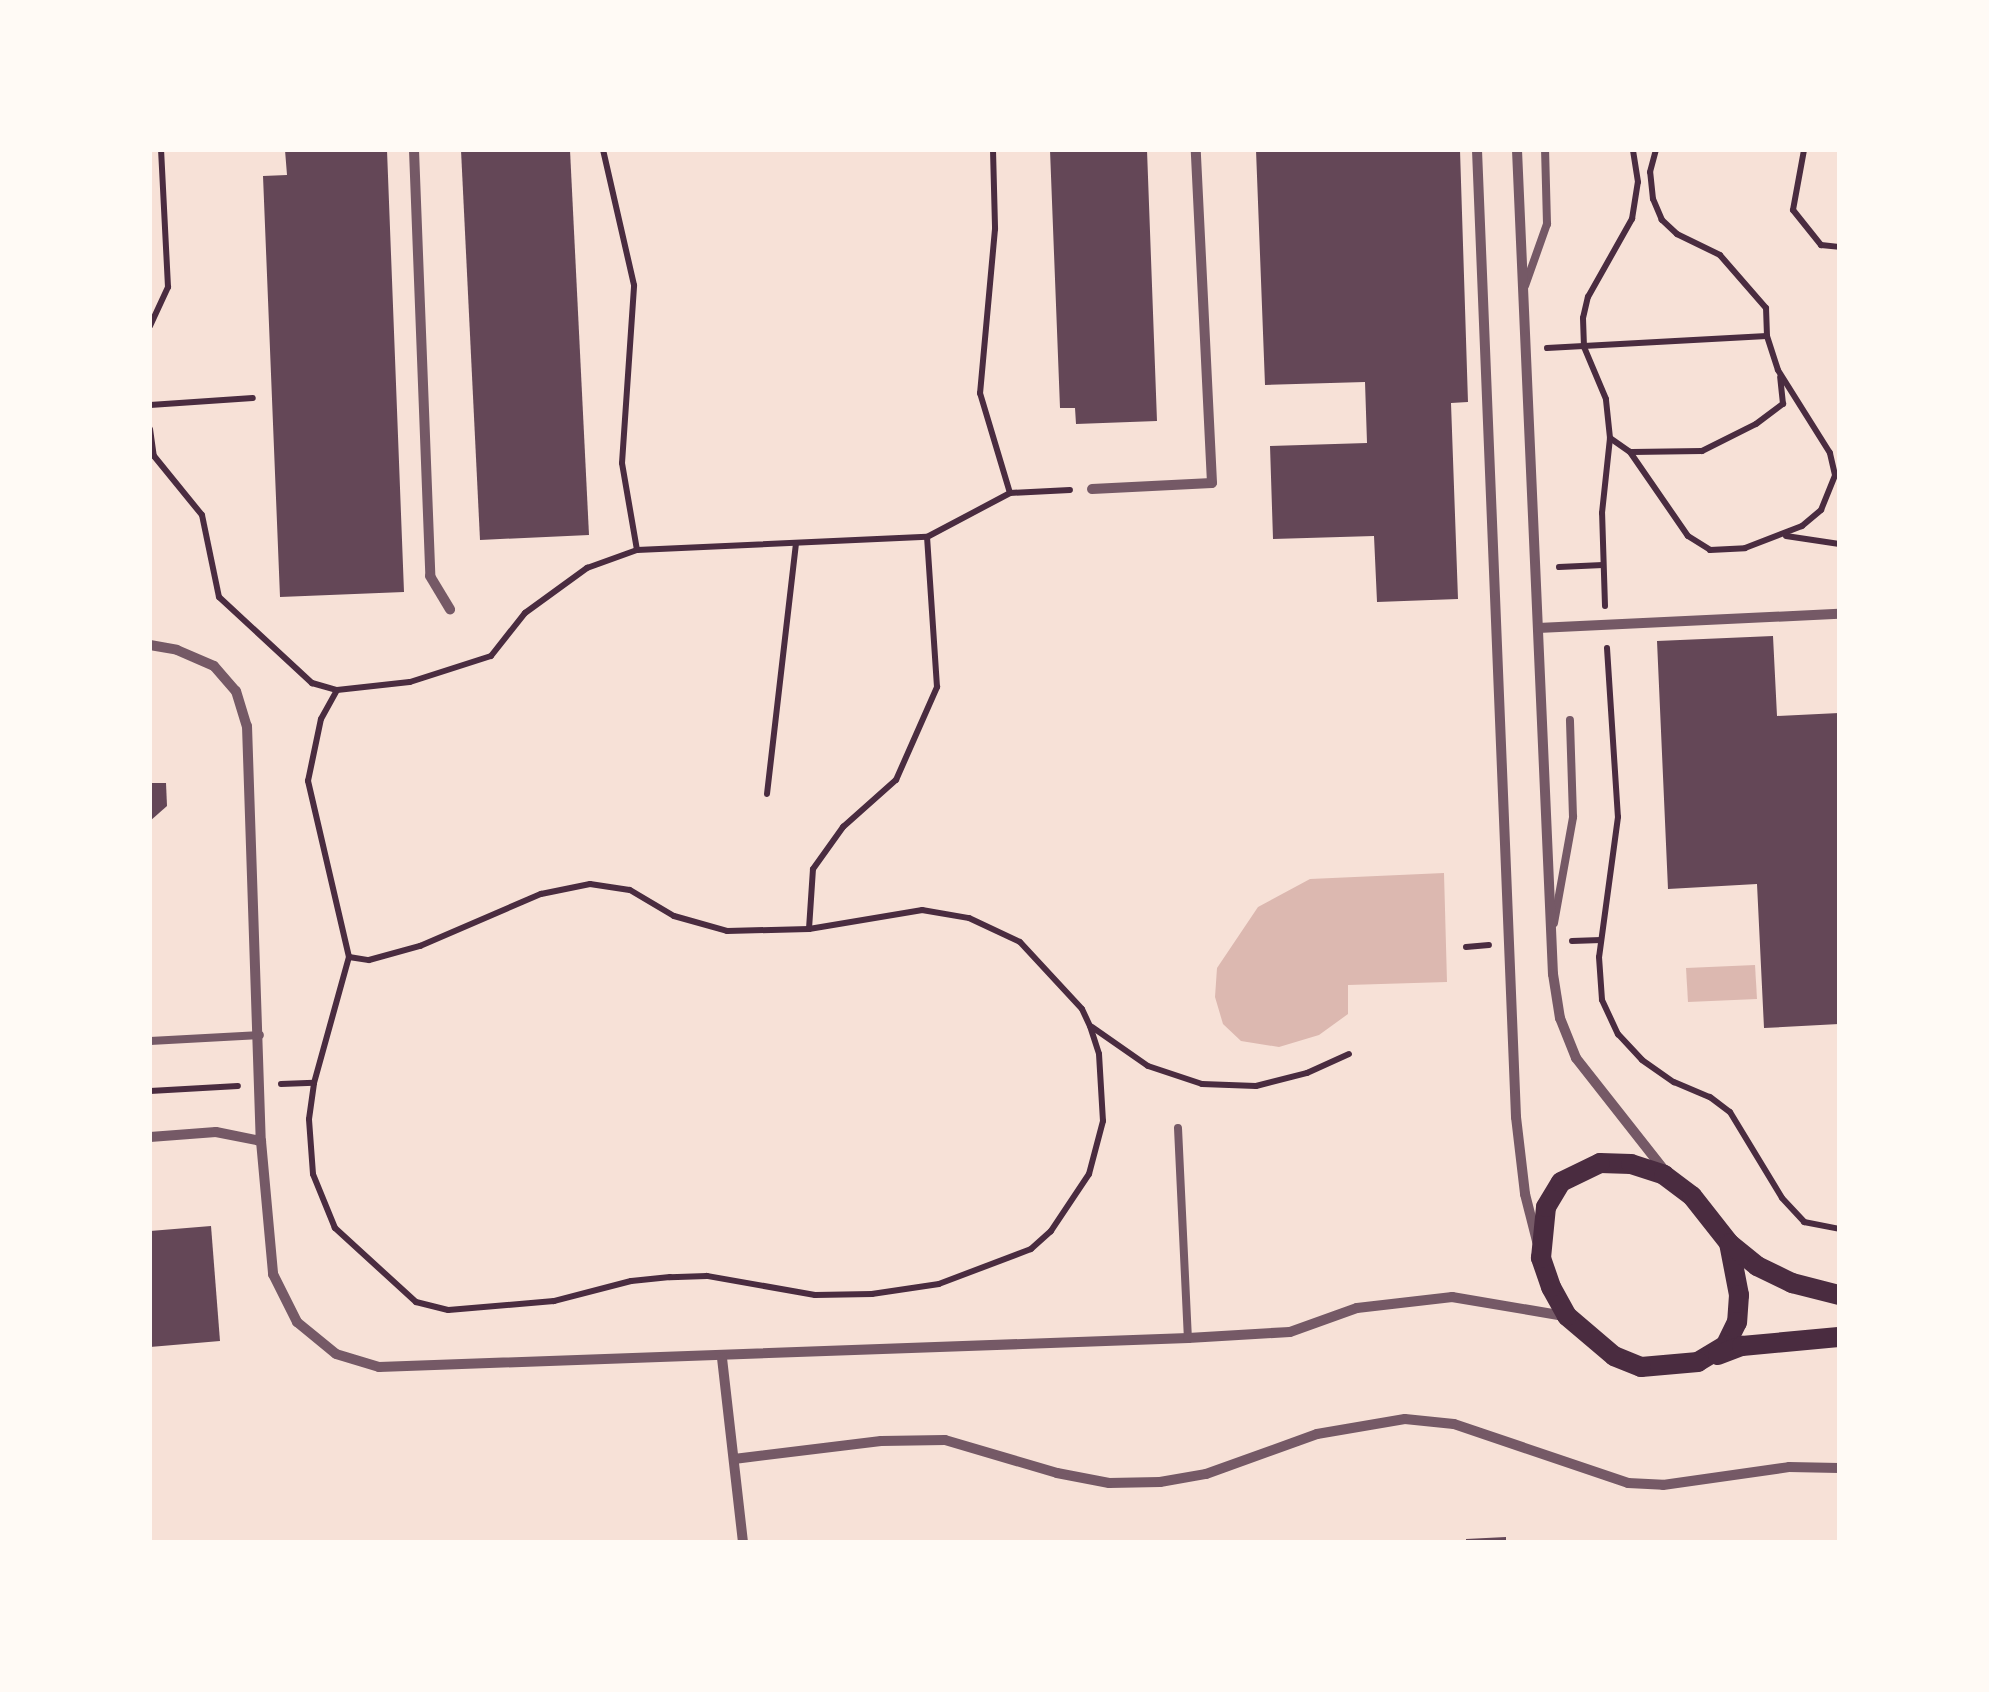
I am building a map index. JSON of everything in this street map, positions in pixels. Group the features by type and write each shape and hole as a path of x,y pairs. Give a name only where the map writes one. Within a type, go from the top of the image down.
{"main road":[{"path":"1839,1295 1792,1284 1757,1266 1729,1243 1678,1186 1664,1175 1630,1164 1600,1164 1579,1171 1561,1182 1546,1207 1541,1258 1567,1316 1614,1356 1641,1367 1698,1362 1742,1346 1839,1337"},
{"path":"1698,1362 1726,1345 1737,1322 1739,1295 1729,1243"}],"street":[{"path":"414,150 430,576 450,610"},
{"path":"1092,488 1212,483 1196,150"},
{"path":"1477,150 1516,1118 1525,1194 1541,1258"},
{"path":"1517,150 1552,942 1560,1018 1576,1058 1678,1186"},
{"path":"1538,628 1839,614"},
{"path":"150,645 178,650 214,666 236,691 247,726 261,1141 277,1286 297,1322 336,1354 379,1367 722,1358 1188,1338 1290,1332 1357,1308 1452,1296 1567,1316"},
{"path":"150,1137 216,1132 261,1141"},
{"path":"722,1358 744,1542"},
{"path":"734,1459 881,1441 945,1440 1057,1474 1109,1483 1160,1482 1206,1474 1317,1434 1405,1419 1454,1424 1628,1483 1663,1486 1789,1467 1839,1468"}],"lane":[{"path":"1523,292 1547,224 1545,150"},
{"path":"1552,942 1558,888 1571,842 1570,720"},
{"path":"150,1041 260,1035"},
{"path":"1178,1128 1188,1338"}],"path":[{"path":"150,326 168,287 161,150"},
{"path":"603,150 634,285 622,463 638,550"},
{"path":"993,150 996,229 980,393 1010,493"},
{"path":"1634,150 1638,182 1632,219 1588,297 1584,346 1606,399 1610,438 1602,514 1603,565 1618,817 1599,957 1602,1000 1618,1034 1642,1060 1730,1112 1782,1198 1804,1222 1839,1229"},
{"path":"1630,452 1702,451 1773,415 1783,404 1767,336 1766,308 1741,284 1735,270 1720,255 1677,234 1662,220 1653,199 1650,172 1656,150"},
{"path":"1804,150 1794,210 1821,246 1839,247"},
{"path":"1525,349 1767,336"},
{"path":"1610,438 1630,452 1688,536 1710,550 1745,548 1802,526 1821,510 1835,474 1830,453 1778,370"},
{"path":"150,405 253,398"},
{"path":"150,428 154,456 202,515 219,598 312,683 336,690 410,682 491,656 525,612 587,568 638,550 927,537 1010,493 1092,488"},
{"path":"1767,538 1802,535 1839,544"},
{"path":"810,930 813,869 843,826 896,780 938,686 927,537"},
{"path":"767,794 796,544"},
{"path":"1535,568 1603,565"},
{"path":"336,690 322,720 308,781 350,958 314,1083 309,1119 312,1174 335,1228 416,1302 448,1310 554,1301 632,1281 670,1277 707,1276 815,1295 872,1294 939,1284 1005,1261 1051,1231 1089,1174 1103,1120 1099,1054 1082,1009 1020,942 969,918 922,910 810,930 727,931 674,916 630,890 590,884 542,894 420,946 369,960 350,958"},
{"path":"1090,1026 1148,1066 1202,1084 1256,1086 1308,1072 1349,1054"}],"shaded area":[{"path":"1444,873 1447,982 1348,985 1348,1014 1319,1035 1279,1047 1241,1041 1223,1024 1215,997 1217,968 1258,907 1310,879"},
{"path":"1755,965 1757,999 1688,1002 1686,968"}],"building":[{"path":"285,150 387,150 404,592 280,597 263,176 287,175"},
{"path":"461,150 570,150 589,535 480,540"},
{"path":"1050,150 1147,150 1157,421 1076,424 1075,408 1060,408"},
{"path":"1256,150 1460,150 1468,402 1451,403 1458,599 1377,602 1374,536 1273,539 1270,446 1367,443 1365,382 1265,385"},
{"path":"1773,636 1777,716 1839,713 1839,1024 1764,1028 1757,884 1668,889 1657,641"},
{"path":"150,783 166,783 167,806 150,821"},
{"path":"211,1226 220,1341 150,1347 150,1231"},
{"path":"1506,1537 1506,1542 1466,1542 1466,1539"}]}
